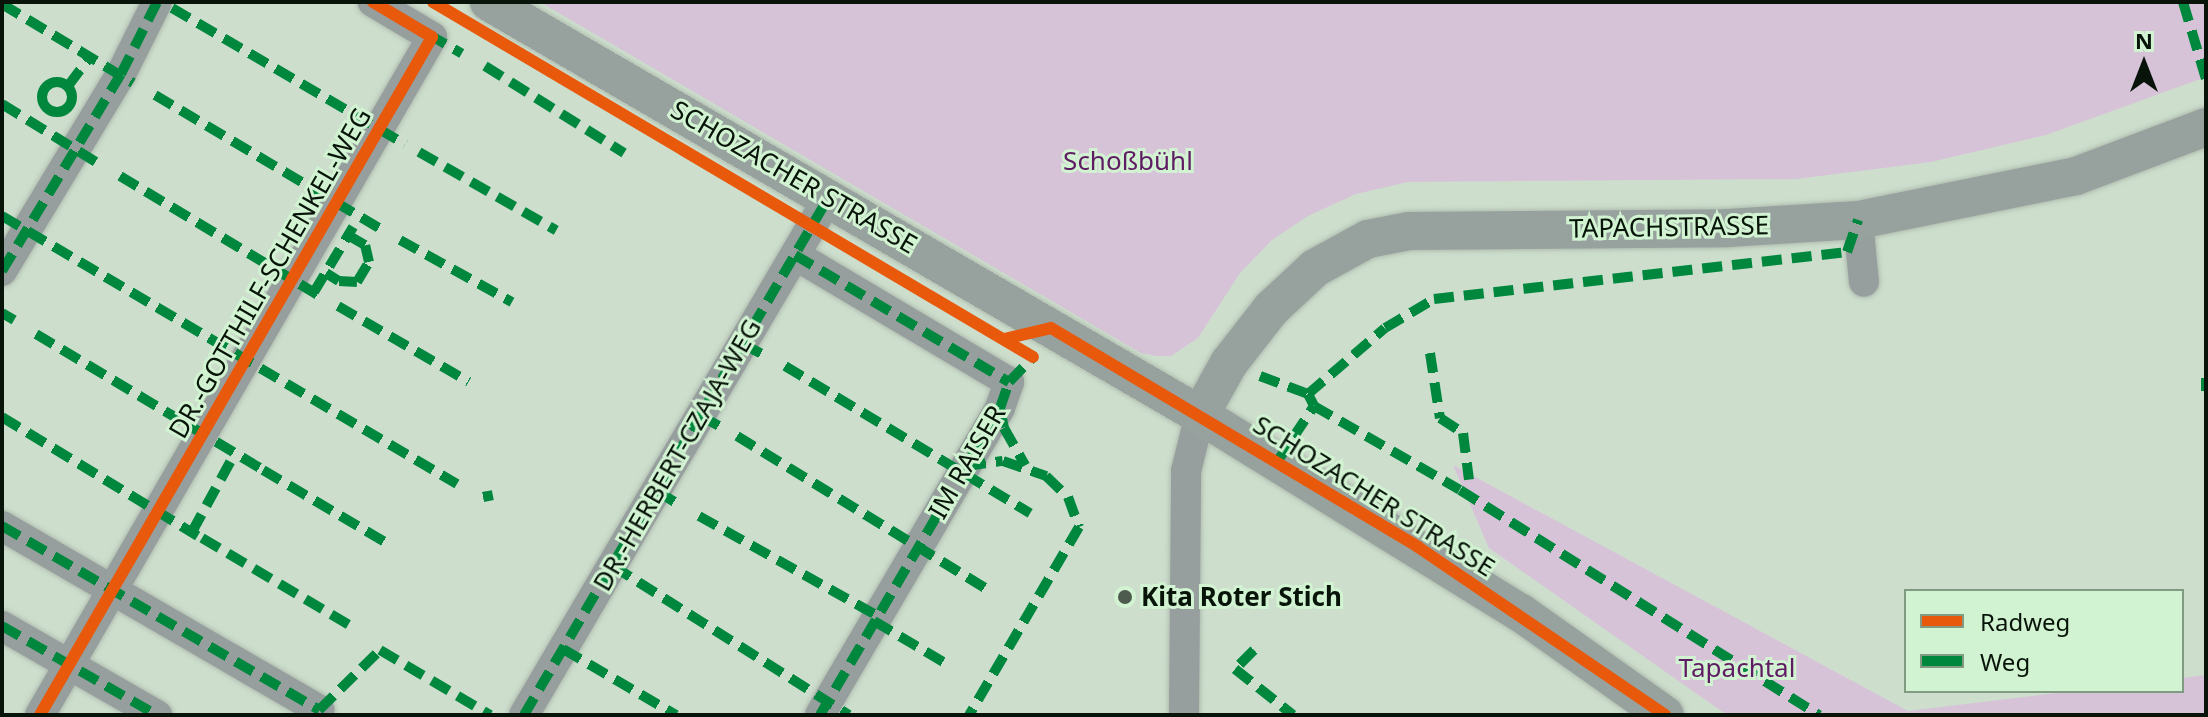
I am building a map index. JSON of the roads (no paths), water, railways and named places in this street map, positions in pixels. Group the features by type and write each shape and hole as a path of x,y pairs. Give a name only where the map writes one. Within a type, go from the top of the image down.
{"main road":[{"name":"SCHOZACHER STRASSE","path":"489,2 830,195 1200,415 1521,613 1665,715"},
{"name":"TAPACHSTRASSE","path":"1200,415 1229,363 1271,309 1315,268 1368,239 1409,231 1728,228 1858,220 2076,176 2206,127"}],"street":[{"path":"2,271 121,74 157,2"},
{"name":"DR.-GOTTHILF-SCHENKEL-WEG","path":"40,715 69,665 106,588 432,37 373,2"},
{"name":"DR.-HERBERT-CZAJA-WEG","path":"524,715 830,195"},
{"path":"1858,220 1864,282"},
{"name":"IM RAISER","path":"795,255 1009,382 1000,408 820,715"},
{"path":"1184,715 1186,471 1200,415"},
{"path":"2,526 319,710"},
{"path":"2,626 157,715"}],"place":[{"name":"Kita Roter Stich","path":"1125,597"}],"park label":[{"name":"Schoßbühl","path":"1128,161"},
{"name":"Tapachtal","path":"1737,668"}]}
